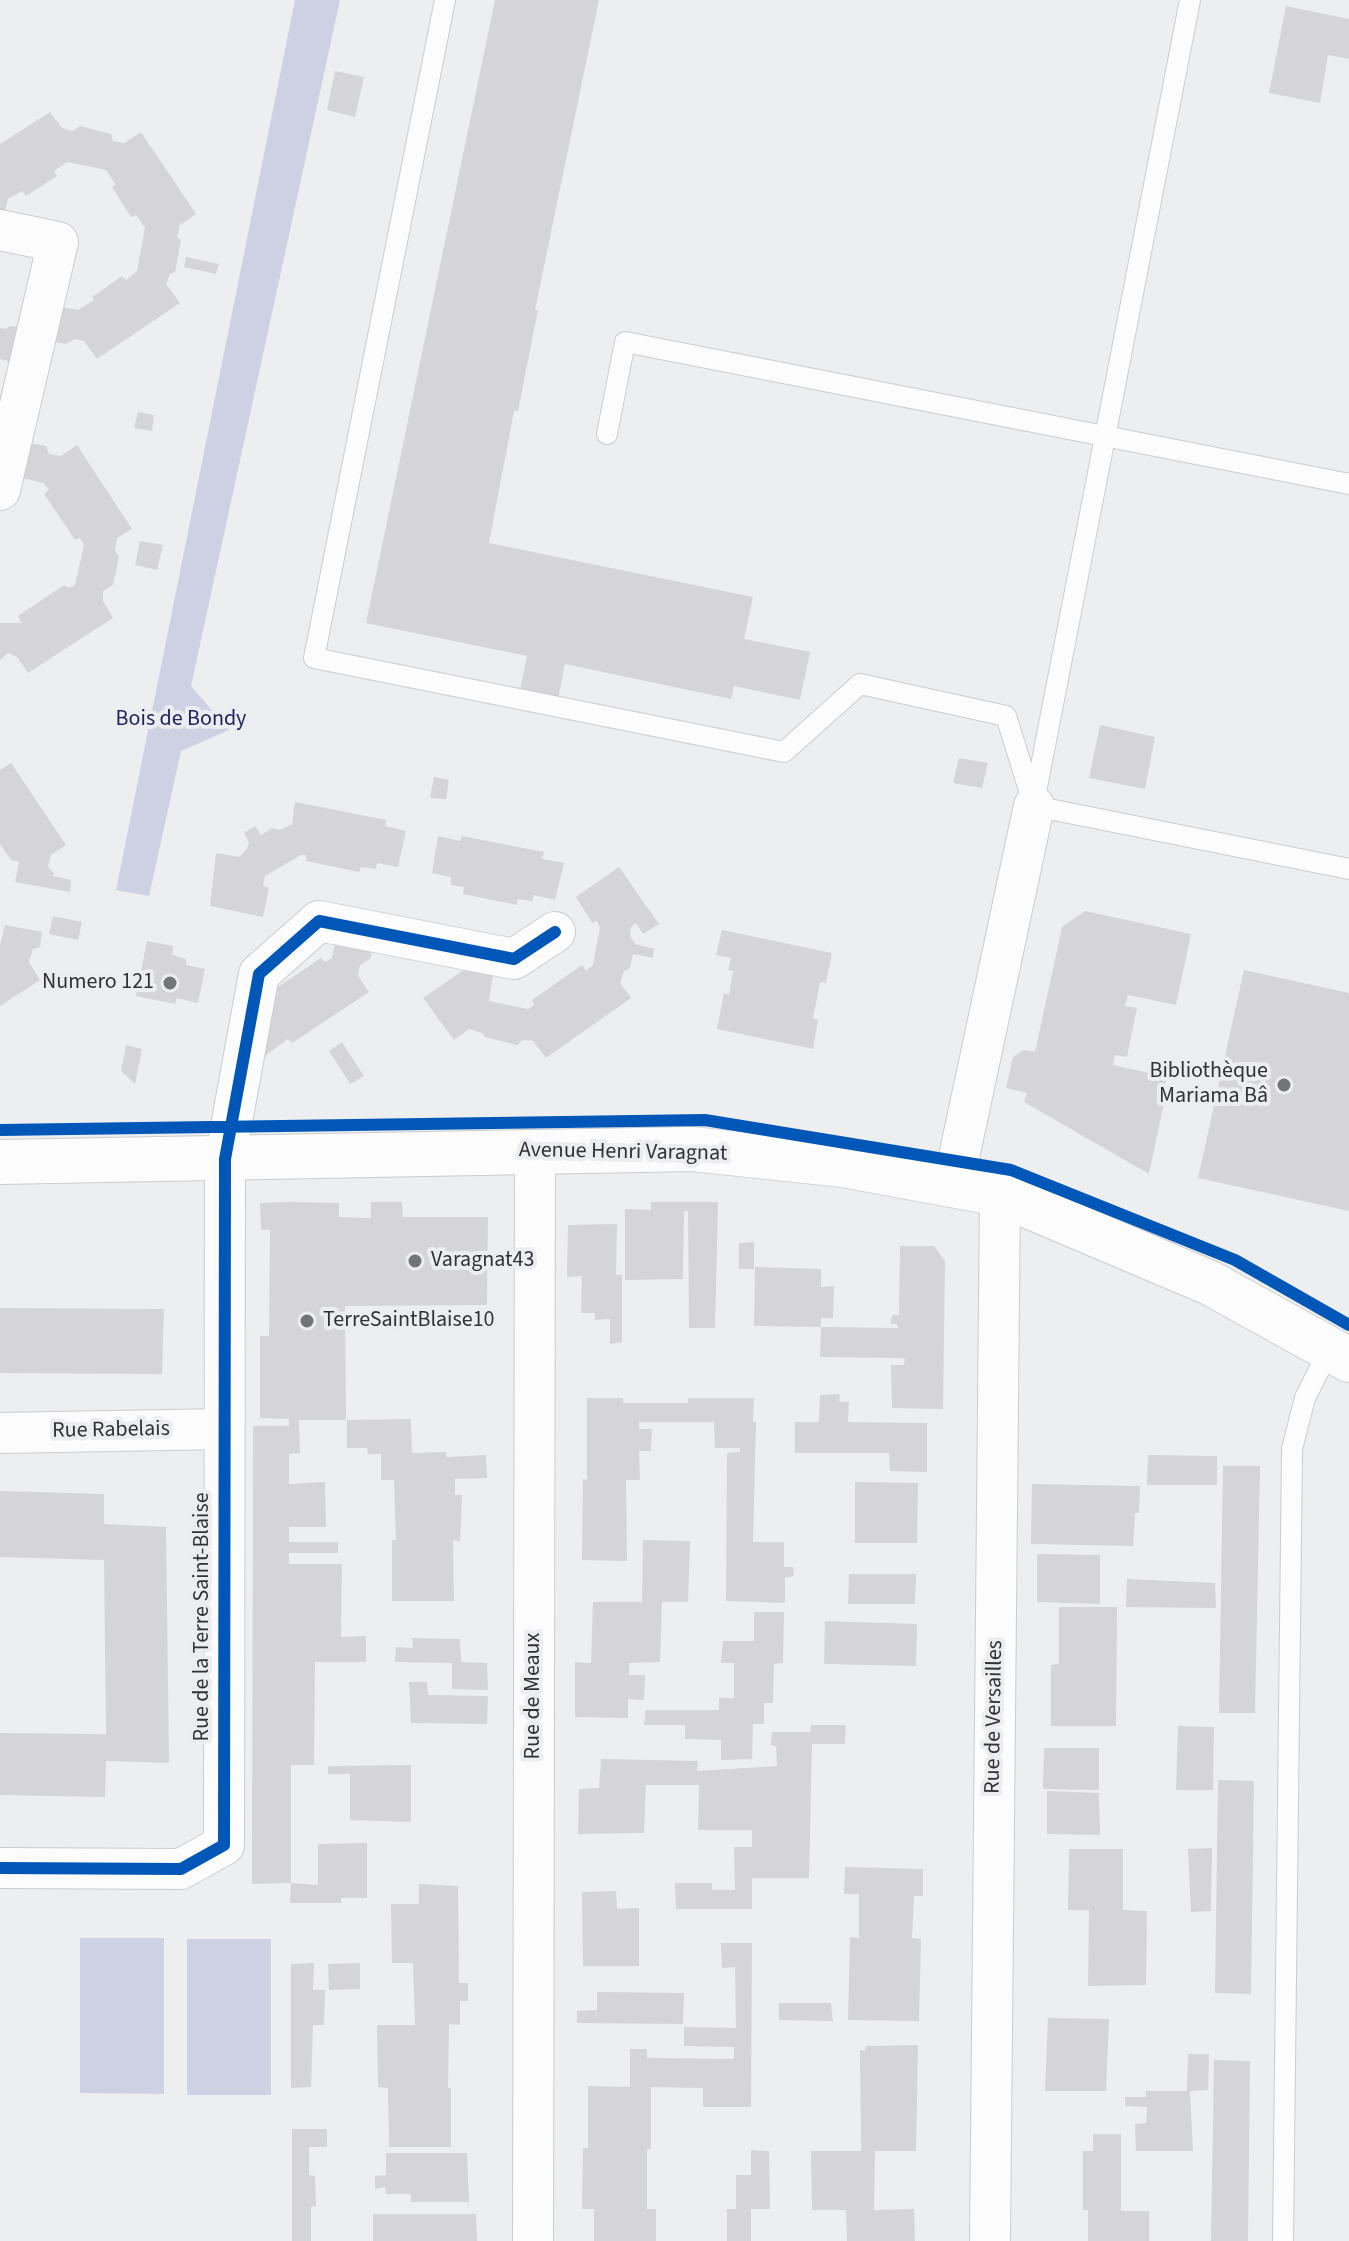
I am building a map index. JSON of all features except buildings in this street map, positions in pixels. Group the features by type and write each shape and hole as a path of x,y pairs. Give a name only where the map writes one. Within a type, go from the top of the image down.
{"street":[{"path":"0,230 58,242 0,490"},
{"path":"953,1185 1034,806"},
{"name":"Rue de la Terre Saint-Blaise","path":"0,1868 181,1869 224,1845 225,1159 259,974 319,921 514,959 555,932"},
{"name":"Avenue Henri Varagnat","path":"0,1162 692,1149 843,1165 1000,1194 1210,1283 1339,1355"},
{"name":"Rue de Meaux","path":"533,2241 535,1150"},
{"name":"Rue de Versailles","path":"990,2241 1000,1194"},
{"name":"Rue Rabelais","path":"0,1433 223,1429"}],"lane":[{"path":"445,0 314,658 784,752 860,684 1006,716 1034,806"},
{"path":"1034,806 1190,0"},
{"path":"607,434 625,342 1349,484"},
{"path":"1034,806 1349,869"},
{"path":"1283,2241 1292,1449 1305,1398 1339,1355"}],"green space":[{"name":"Bois de Bondy","path":"295,0 340,0 191,686 229,730 181,751 149,896 116,890"},
{"path":"80,1938 164,1938 164,2094 80,2093"},
{"path":"187,1939 271,1939 271,2095 187,2095"}],"cycle path":[{"path":"0,1868 181,1869 224,1845 225,1159 259,974 319,921 514,959 555,932"},
{"path":"0,1130 705,1120 1011,1170 1235,1260 1349,1325"}],"place":[{"name":"Numero 121","path":"170,983"},
{"name":"Bibliothèque Mariama Bâ","path":"1284,1085"},
{"name":"Varagnat43","path":"415,1261"},
{"name":"TerreSaintBlaise10","path":"307,1321"}]}
